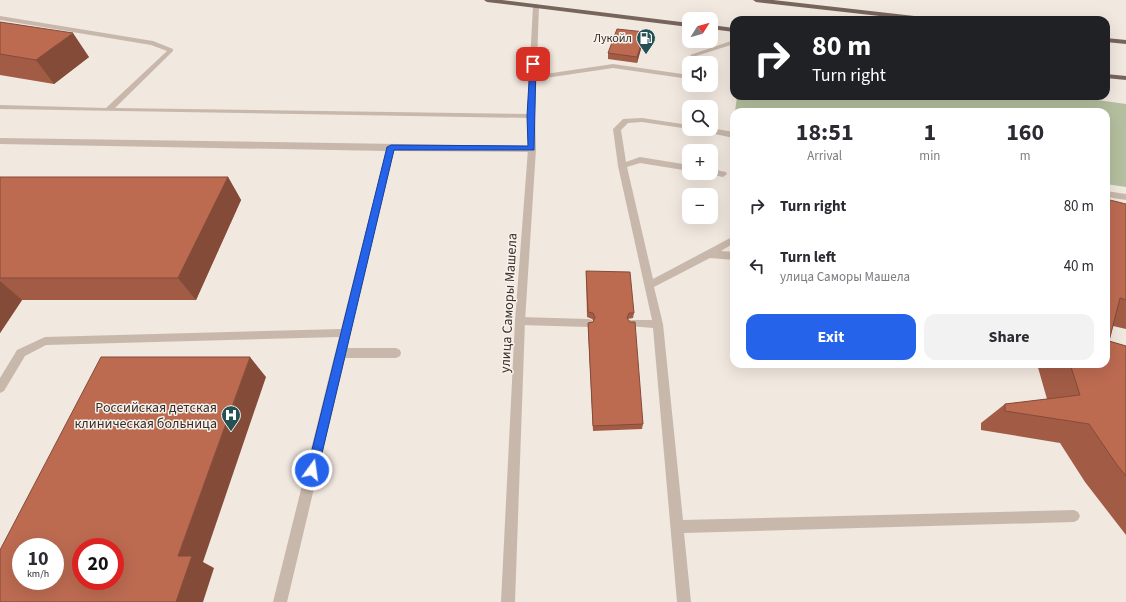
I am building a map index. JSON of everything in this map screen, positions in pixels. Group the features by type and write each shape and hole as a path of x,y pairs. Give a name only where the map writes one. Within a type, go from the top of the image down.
{"main road":[{"path":"487,0 682,24"},
{"path":"756,0 897,16"},
{"path":"718,29 730,30"},
{"path":"1110,40 1126,42"},
{"path":"1110,76 1126,78"}],"street":[{"name":"улица Саморы Машела","path":"508,602 520,321 532,149 532,78 536,6"},
{"path":"0,18 153,43 171,50 108,110"},
{"path":"694,55 730,43"},
{"path":"532,78 613,66 682,76"},
{"path":"0,107 531,116"},
{"path":"682,126 642,120 626,121 617,128 622,166 658,324 684,602"},
{"path":"718,132 730,133"},
{"path":"0,141 107,141 532,149"},
{"path":"280,602 391,147"},
{"path":"622,166 640,160 682,167"},
{"path":"718,173 722,174"},
{"path":"1110,195 1126,197"},
{"path":"649,285 730,241"},
{"path":"709,254 730,256"},
{"path":"520,321 588,323"},
{"path":"633,323 658,324"},
{"path":"0,388 21,353 45,341 346,332"},
{"path":"341,353 396,353"},
{"path":"677,527 1074,516"}],"green space":[{"path":"736,100 1097,100 1126,104 1126,187 1110,185 1110,108 736,108"}],"building":[{"path":"0,22 73,33 36,60 0,54"},
{"path":"617,29 645,32 637,57 608,53"},
{"path":"0,177 228,177 178,278 0,278"},
{"path":"1110,200 1126,204 1126,300 1120,298 1110,337"},
{"path":"586,271 630,272 634,313 629,313 627,318 630,322 635,322 643,424 593,426 588,323 593,322 595,317 593,313 588,312"},
{"path":"1110,341 1126,346 1126,476 1089,424 1005,411 1005,404 1080,395 1071,368 1110,368"},
{"path":"101,357 250,357 178,556 192,556 176,602 0,602 0,550"}],"place":[{"name":"Лукойл","path":"646,55"},
{"name":"Российская детская клиническая больница","path":"231,432"}],"route":[{"path":"312,470 391,147 532,149 531,116 533,64"}]}
